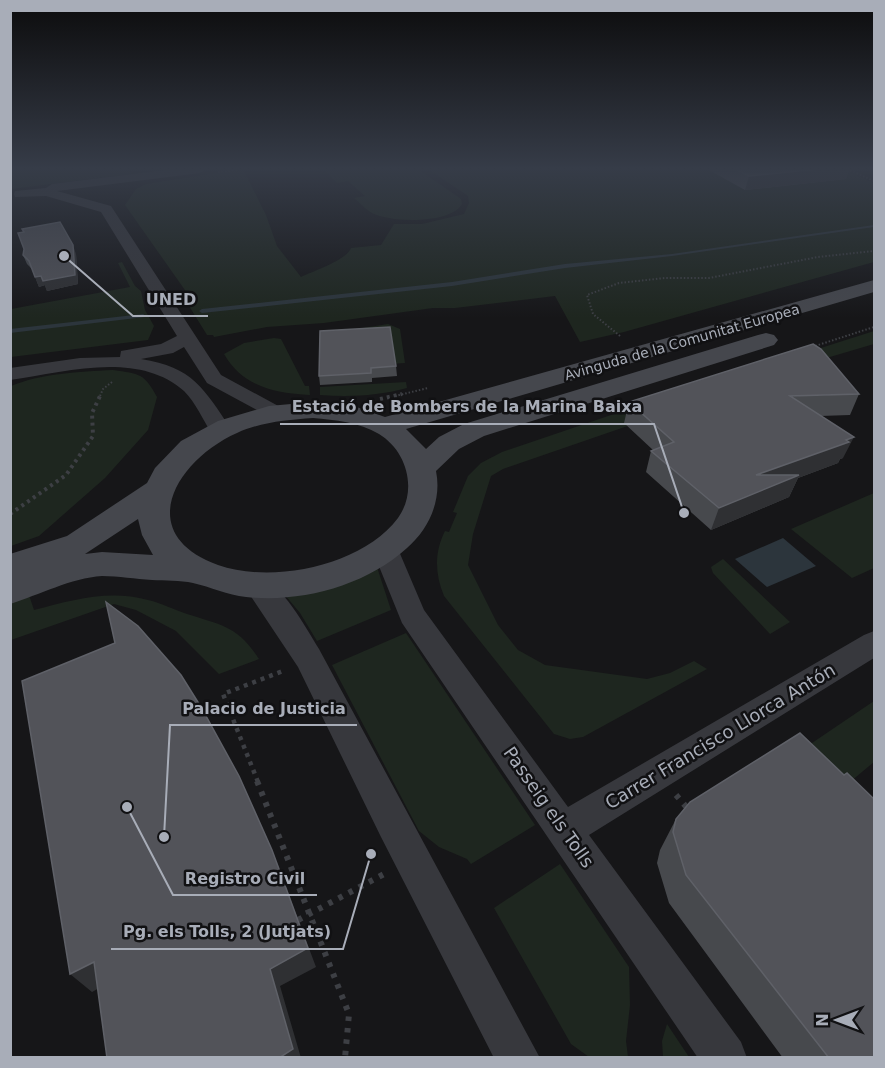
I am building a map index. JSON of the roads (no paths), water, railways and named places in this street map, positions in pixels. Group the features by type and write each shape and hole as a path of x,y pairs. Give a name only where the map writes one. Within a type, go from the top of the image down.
{"main road":[{"name":"Avinguda de la Comunitat Europea","path":"385,426 874,286"},
{"name":"Avinguda de la Comunitat Europea","path":"422,468 449,443 474,430 874,307"},
{"path":"10,591 99,564 196,571 225,581 258,586 305,582 349,570 385,549 412,523 424,495 422,468 408,444 385,426 352,414 315,410 274,412 220,429 192,446 170,467 156,491 153,521 166,549 196,571"},
{"path":"10,567 80,544 156,491"}],"street":[{"path":"123,219 187,338 214,379 274,412"},
{"path":"10,369 155,351 174,346 187,338"},
{"path":"10,374 98,363 149,365 172,373 192,388 220,429"},
{"name":"Passeig els Tolls","path":"385,549 412,615 725,1058"},
{"path":"258,586 277,607 309,662 518,1058"},
{"name":"Carrer Francisco Llorca Antón","path":"565,829 874,643"}],"waterway":[{"path":"202,311 452,284 565,266 672,255 874,226"},
{"path":"10,331 143,316"}],"place":[{"name":"UNED","path":"64,256"},
{"name":"Estació de Bombers de la Marina Baixa","path":"684,513"},
{"name":"Registro Civil","path":"127,807"},
{"name":"Palacio de Justicia","path":"164,837"},
{"name":"Pg. els Tolls, 2 (Jutjats)","path":"371,854"}]}
